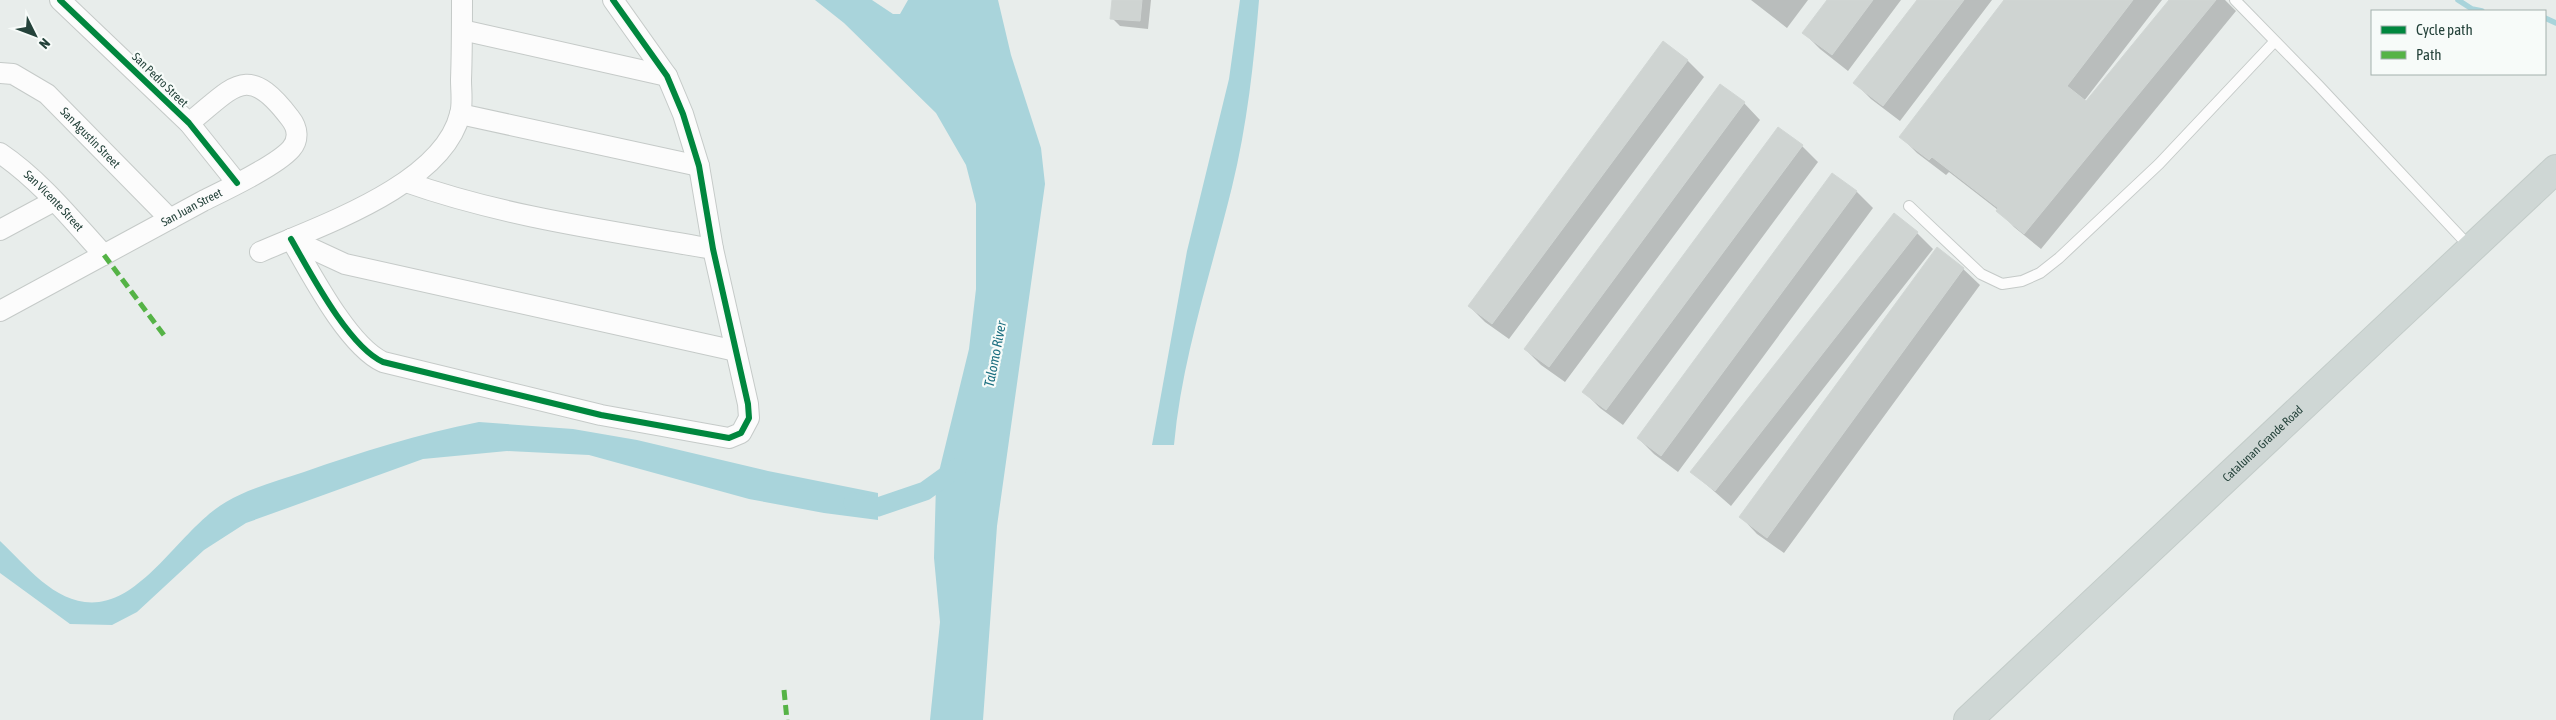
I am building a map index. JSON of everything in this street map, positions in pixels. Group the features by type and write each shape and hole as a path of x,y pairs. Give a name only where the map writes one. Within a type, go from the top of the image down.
{"main road":[{"name":"Catalunan Grande Road","path":"1968,720 2556,169"}],"street":[{"name":"San Pedro Street","path":"60,0 189,124 237,184"},
{"path":"260,252 376,202 406,182 430,161 444,144 460,114 462,0"},
{"path":"291,239 325,300 367,352 383,362 601,415 729,438 741,433 749,418 748,404 714,249 699,166 684,114 667,76 613,0"},
{"path":"462,30 667,76"},
{"name":"San Agustin Street","path":"0,73 13,74 47,94 170,219"},
{"name":"San Juan Street","path":"0,311 237,184 283,156 296,141 293,122 270,93 258,86 245,84 234,87 189,124"},
{"path":"460,114 699,166"},
{"name":"San Vicente Street","path":"0,153 13,162 54,200 104,254"},
{"path":"406,182 466,200 557,221 714,249"},
{"path":"0,230 54,200"},
{"path":"291,239 345,264 736,351"}],"lane":[{"path":"2235,0 2471,248"},
{"path":"1909,206 1981,274 2002,284 2022,281 2040,273 2060,258 2158,164 2275,41"}],"water":[{"name":"Talomo River","path":"815,0 872,0 893,14 900,14 908,0 998,0 1011,55 1041,148 1045,184 997,526 983,720 930,720 940,622 934,558 936,484 969,349 976,289 976,204 966,165 936,113 844,23"},
{"path":"1240,0 1259,0 1255,47 1242,141 1224,219 1190,347 1183,380 1174,445 1152,445 1187,251 1229,79"},
{"path":"479,422 573,429 637,440 768,471 878,493 878,520 824,513 749,499 589,455 507,451 423,459 246,523 204,550 137,612 112,625 70,624 0,573 0,541 44,583 57,592 84,602 99,602 117,597 149,574 210,513 235,497 264,485 369,451 434,432"}],"building":[{"path":"1112,0 1142,0 1140,21 1110,19"},
{"path":"1827,0 1873,0 1832,55 1802,33"},
{"path":"1917,0 1964,0 1883,106 1853,83"},
{"path":"2004,0 2133,0 2067,86 2086,101 2169,0 2216,0 2024,234 1996,211 1998,208 1932,157 1929,160 1899,137"},
{"path":"1663,41 1688,60 1492,324 1468,306"},
{"path":"1720,84 1745,102 1549,367 1524,349"},
{"path":"1778,127 1803,145 1606,410 1582,392"},
{"path":"1832,173 1857,191 1661,456 1637,438"},
{"path":"1894,213 1918,232 1715,491 1690,472"},
{"path":"1937,247 1964,268 1767,538 1739,517"}],"waterway":[{"path":"2458,0 2477,10"},
{"path":"2546,18 2556,23"},
{"path":"853,502 878,507 925,491 957,468"}],"marked path":[{"path":"104,255 166,338"},
{"path":"784,690 787,720"}],"cycle path":[{"path":"60,0 189,123 237,183"},
{"path":"291,239 319,288 344,325 357,341 383,362 601,415 729,438 741,433 749,418 748,404 713,249 699,166 683,114 667,76 613,0"}]}
